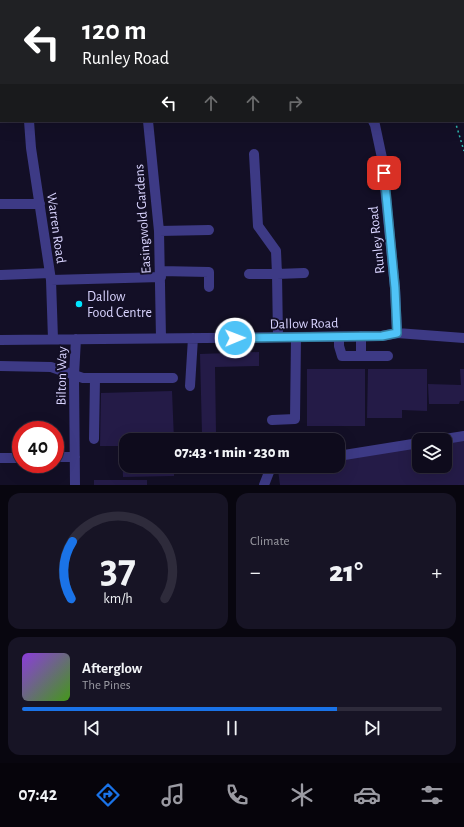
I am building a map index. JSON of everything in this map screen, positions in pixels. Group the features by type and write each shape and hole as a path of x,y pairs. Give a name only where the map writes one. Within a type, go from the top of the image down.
{"street":[{"name":"Warren Road","path":"29,122 31,148 50,276 53,339"},
{"name":"Easingwold Gardens","path":"148,122 159,231 161,338"},
{"name":"Runley Road","path":"374,122 382,158 395,288 397,333"},
{"path":"254,154 258,226 276,251 278,337"},
{"path":"0,204 40,204"},
{"path":"159,231 209,230"},
{"path":"1,275 50,276 209,272 209,288"},
{"path":"249,274 304,273"},
{"name":"Dallow Road","path":"0,340 339,337 382,336 397,333 463,337"},
{"path":"361,336 361,356"},
{"path":"272,420 295,419 296,337"},
{"path":"339,337 340,352 342,356 388,356"},
{"path":"190,386 193,338"},
{"name":"Bilton Way","path":"75,485 74,375 76,339"},
{"path":"0,366 51,367 83,378 173,378"},
{"path":"94,378 94,439"},
{"path":"452,438 464,436"},
{"path":"345,455 412,444"},
{"path":"64,457 75,457"},
{"path":"0,458 12,458"},
{"path":"264,485 269,473"}],"path":[{"path":"455,122 464,151"}],"building":[{"path":"259,352 259,366 215,367 216,432 202,433 200,354"},
{"path":"307,369 365,369 365,426 307,426"},
{"path":"368,369 427,369 427,411 402,410 402,418 367,418"},
{"path":"460,369 464,369 464,401 460,401 459,404 429,404 428,384 461,385"},
{"path":"172,391 174,433 119,433 119,446 100,446 101,393"},
{"path":"464,440 464,485 280,485 278,473 345,473 345,459 412,448 412,473 452,473 452,442"},
{"path":"123,473 174,473 174,476 123,477"},
{"path":"94,480 147,480 147,485 94,485"}],"place":[{"name":"Dallow Food Centre","path":"79,304"}],"route":[{"path":"235,338 382,336 397,333 395,288 384,173"}]}
